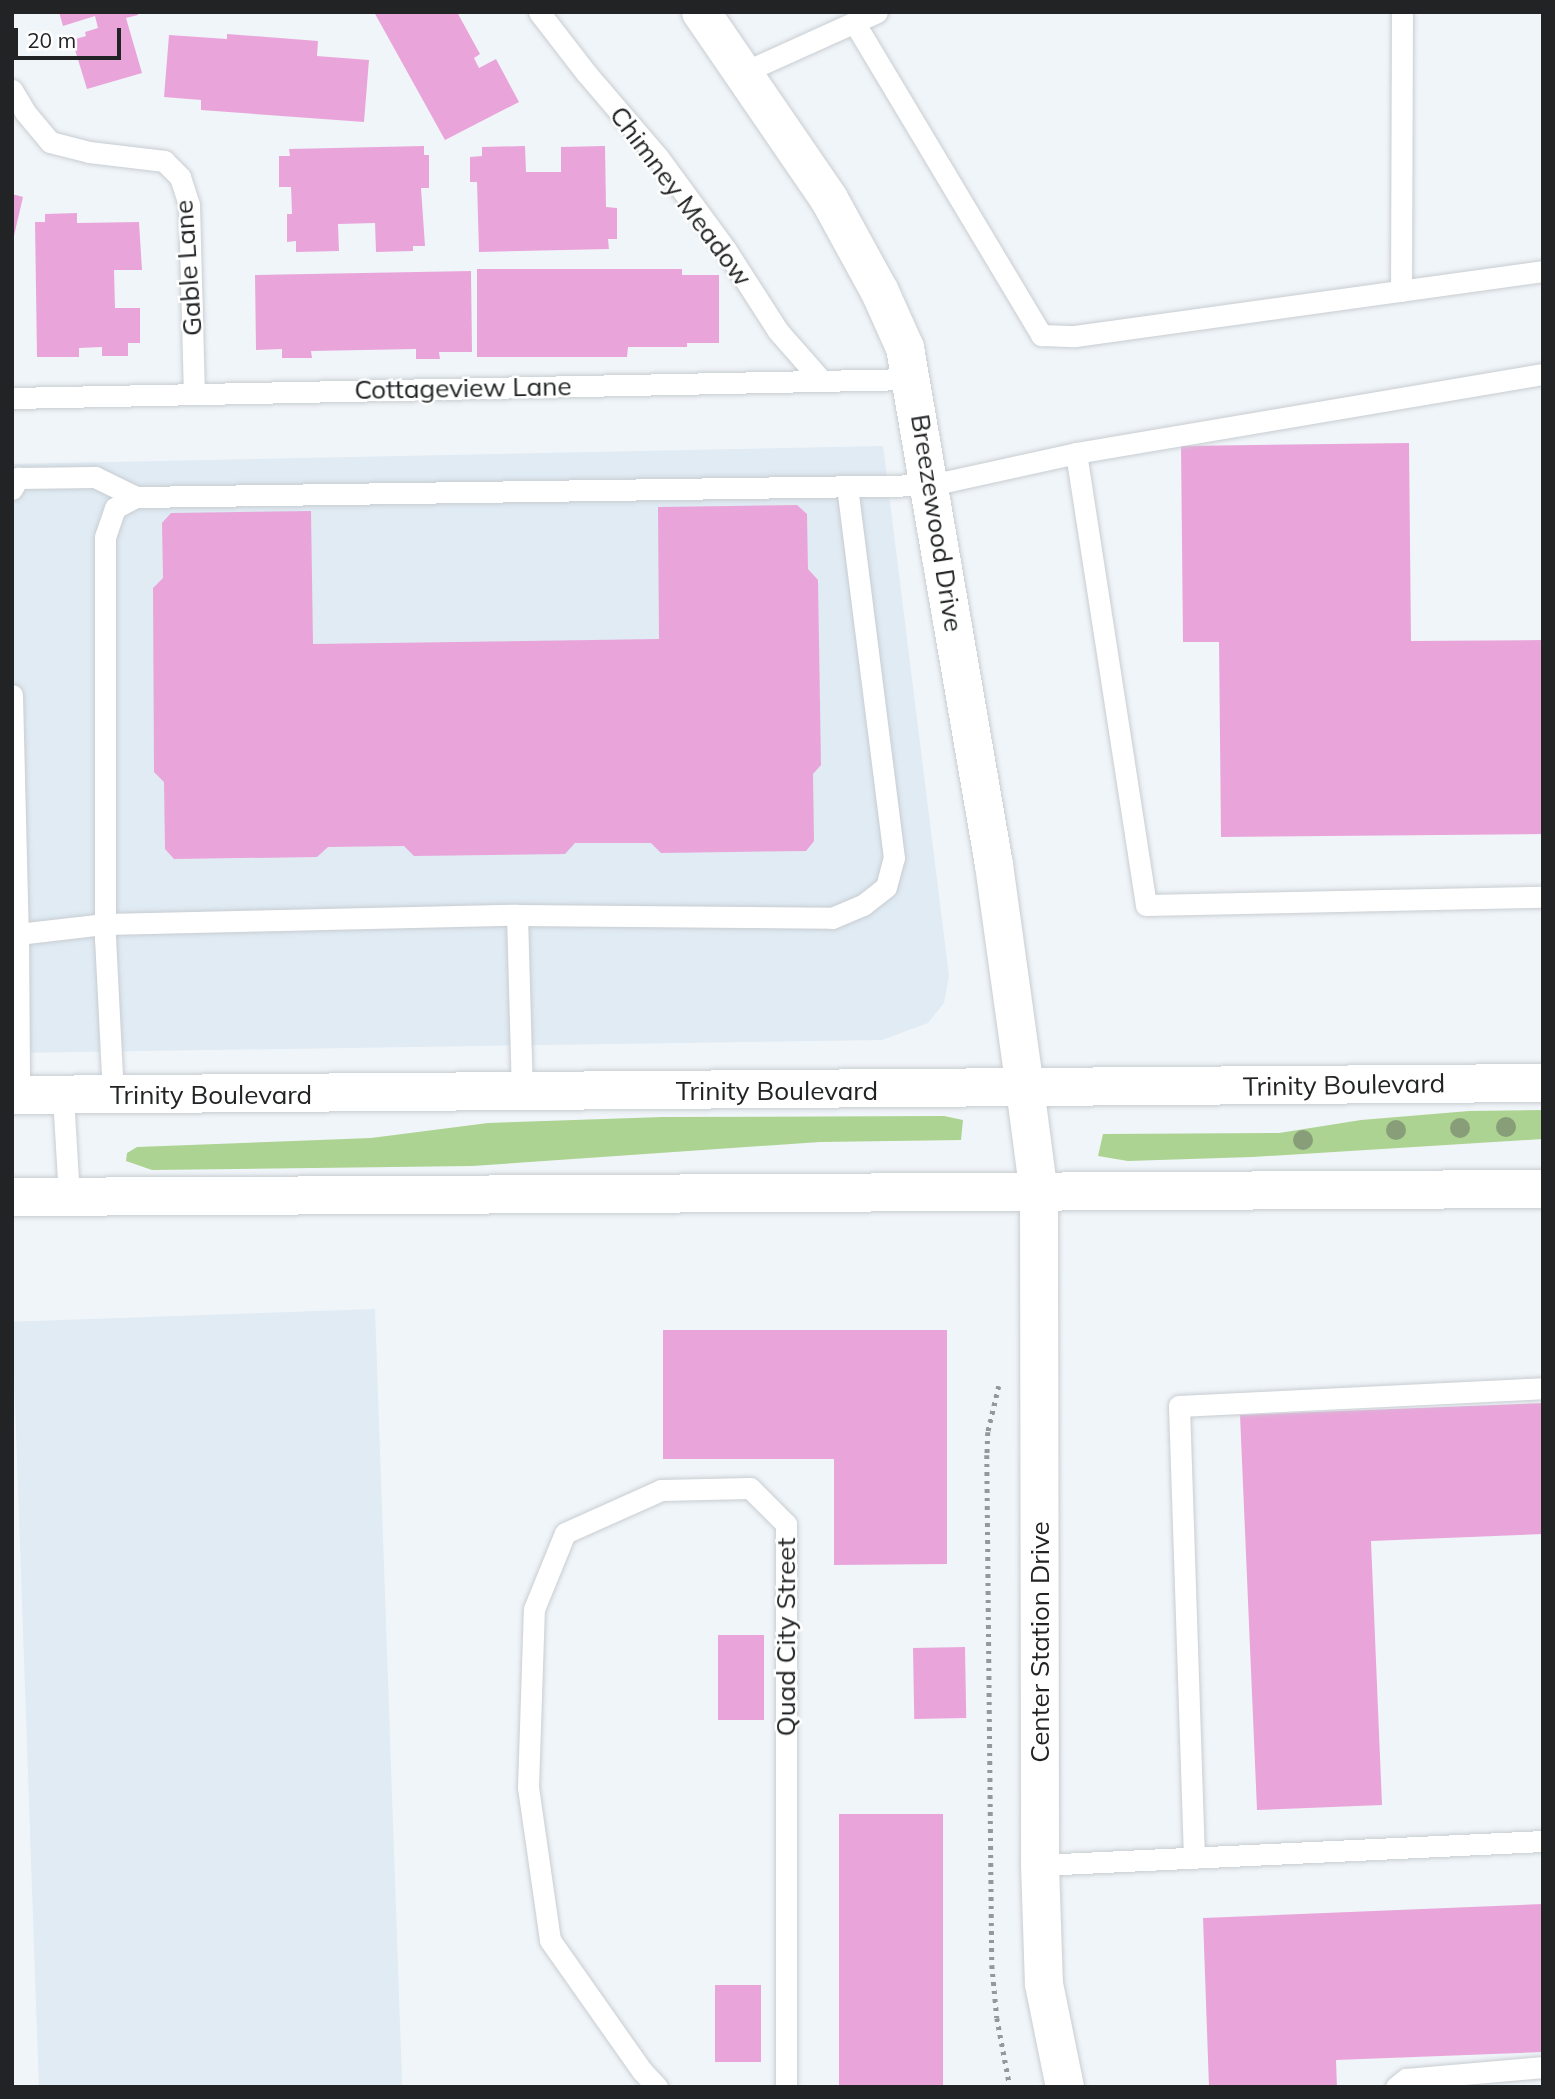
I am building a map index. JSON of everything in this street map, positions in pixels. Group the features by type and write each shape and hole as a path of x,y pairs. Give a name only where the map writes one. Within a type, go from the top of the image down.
{"main road":[{"name":"Breezewood Drive","path":"701,12 829,199 880,292 905,348 913,379 994,865 1039,1194"},
{"name":"Trinity Boulevard","path":"16,1095 1543,1083"},
{"path":"12,1197 1039,1194 1543,1189"},
{"name":"Center Station Drive","path":"1039,1194 1040,1865 1044,1984 1065,2087"}],"lane":[{"name":"Chimney Meadow","path":"539,12 587,74 658,157 726,250 778,331 821,380"},
{"path":"742,73 877,12"},
{"path":"1401,291 1402,12"},
{"path":"854,22 1041,335 1075,336 1543,271"},
{"name":"Gable Lane","path":"12,90 25,112 50,142 89,152 164,161 180,177 190,205 194,394"},
{"path":"12,489 18,478 95,477 136,496 930,485 1076,453 1543,374"},
{"name":"Cottageview Lane","path":"12,398 913,379"},
{"path":"1076,453 1146,905 1543,897"},
{"path":"15,934 105,924 517,915 832,918 863,905 886,887 894,858 847,488"},
{"path":"113,1096 105,924 105,537 115,508 136,496"},
{"path":"12,695 16,1095"},
{"path":"517,915 522,1092"},
{"path":"63,1096 69,1198"},
{"path":"1194,1857 1180,1406 1543,1388"},
{"name":"Quad City Street","path":"657,2087 642,2071 550,1940 528,1787 534,1609 565,1533 662,1490 750,1488 786,1524 786,2087"},
{"path":"1040,1865 1543,1840"},
{"path":"1396,2087 1406,2079 1543,2067"},
{"path":"1421,2077 1444,2087"}],"path":[{"path":"1000,1381 988,1432 987,1455 992,1965 997,2018 1010,2087"}],"shaded area":[{"path":"883,446 949,976 944,1003 928,1023 882,1040 12,1053 12,464"},
{"path":"375,1309 402,2087 39,2087 12,1322"}],"green space":[{"path":"1543,1110 1543,1139 1252,1157 1128,1161 1098,1156 1103,1134 1279,1133 1361,1120 1469,1111"},
{"path":"944,1116 963,1120 961,1140 820,1142 472,1166 152,1170 126,1161 127,1153 137,1147 371,1138 488,1123 663,1117"}],"building":[{"path":"59,12 137,12 138,15 126,18 142,73 87,89 72,40 86,36 85,32 98,28 95,16 63,26"},
{"path":"374,12 457,12 480,54 474,58 479,68 496,59 519,102 445,140"},
{"path":"227,34 318,41 317,56 369,60 364,122 201,110 201,100 164,97 169,35 227,39"},
{"path":"424,146 424,155 429,155 429,188 421,188 425,246 413,246 413,251 376,252 375,223 338,224 339,251 296,252 296,241 287,242 287,214 292,214 291,187 279,187 279,156 290,156 289,149"},
{"path":"525,146 526,172 561,172 561,147 605,146 606,207 617,208 617,239 608,239 609,249 479,252 477,182 470,182 470,157 482,156 482,147"},
{"path":"12,194 23,197 13,240 12,240"},
{"path":"77,213 77,223 139,222 142,270 114,270 115,308 140,308 140,343 128,343 128,356 102,356 102,347 79,348 79,357 37,357 35,222 45,222 45,214"},
{"path":"477,269 682,269 682,275 719,275 719,343 687,343 687,347 628,347 627,357 477,357"},
{"path":"471,271 472,352 439,352 440,359 416,359 416,349 311,351 312,358 282,358 282,349 256,350 255,275"},
{"path":"1409,443 1411,641 1543,640 1543,834 1221,837 1219,642 1183,642 1181,446"},
{"path":"797,505 807,514 808,569 818,580 821,765 813,774 814,841 806,851 661,853 651,843 575,843 565,854 414,856 404,846 328,847 317,857 174,859 165,849 164,782 154,772 153,588 163,578 162,523 171,513 311,511 313,644 659,639 658,507"},
{"path":"663,1330 947,1330 947,1564 834,1565 834,1459 663,1459"},
{"path":"1543,1403 1543,1534 1371,1541 1382,1805 1257,1810 1240,1415"},
{"path":"718,1635 764,1635 764,1720 718,1720"},
{"path":"965,1647 966,1718 914,1719 913,1648"},
{"path":"839,1814 943,1814 943,2087 839,2087"},
{"path":"1543,1904 1543,2052 1336,2060 1337,2087 1209,2087 1203,1918"},
{"path":"715,1985 761,1985 761,2062 715,2062"}]}
